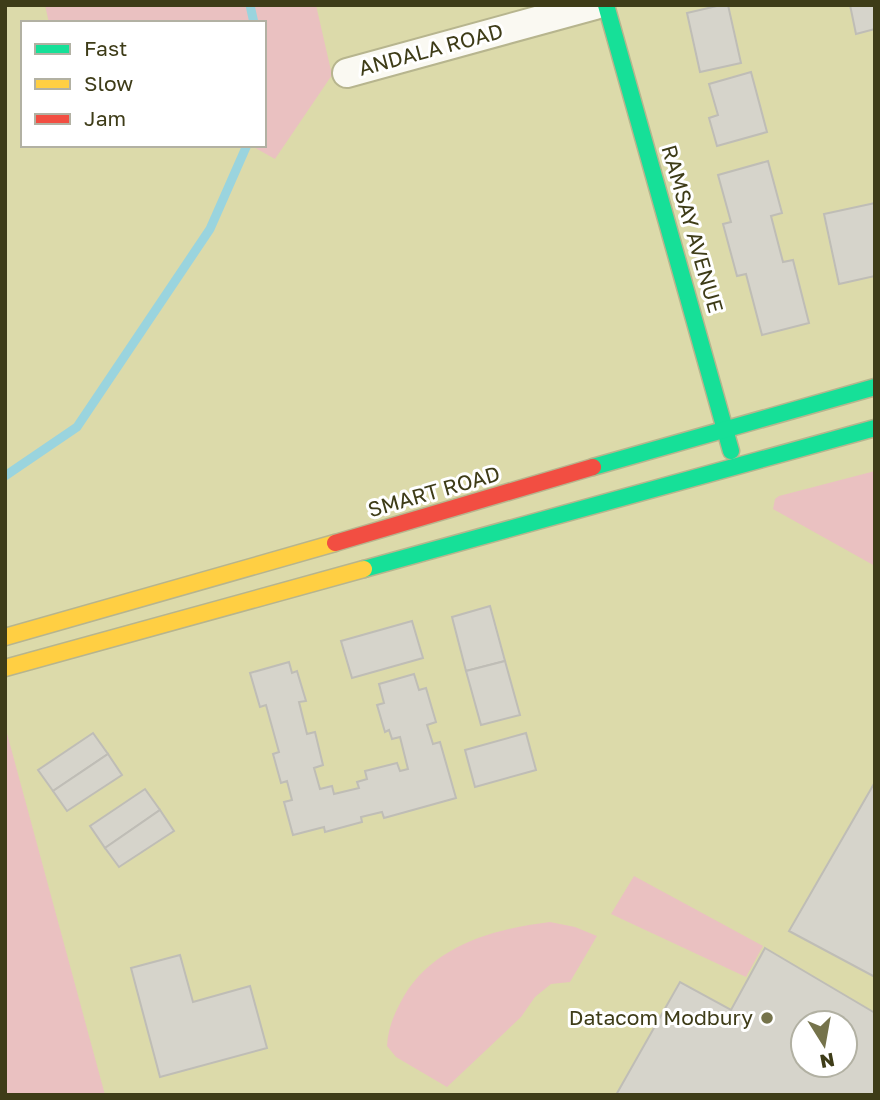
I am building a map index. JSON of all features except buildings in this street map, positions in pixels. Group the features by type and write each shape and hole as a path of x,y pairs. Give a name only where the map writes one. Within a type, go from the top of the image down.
{"main road":[{"name":"RAMSAY AVENUE","path":"606,5 726,427 733,466"},
{"name":"SMART ROAD","path":"5,637 208,581 726,427 875,387"},
{"path":"5,668 875,428"}],"street":[{"name":"ANDALA ROAD","path":"347,73 595,5"}],"shaded area":[{"path":"45,5 316,5 332,75 275,159 254,147 266,147 266,21 49,21"},
{"path":"875,471 875,566 773,509 775,499 779,496"},
{"path":"5,726 105,1095 5,1095"},
{"path":"634,876 763,946 746,977 611,914"},
{"path":"550,922 575,927 597,936 570,982 551,984 535,997 521,1017 447,1087 396,1057 387,1046 390,1026 404,996 432,964 449,952 487,935"}],"waterway":[{"path":"250,5 254,21"},
{"path":"5,476 77,427 210,229 246,147"}],"traffic: fast":[{"path":"606,5 731,451"},
{"path":"593,467 875,387"},
{"path":"364,569 875,428"}],"traffic: slow":[{"path":"5,637 335,543"},
{"path":"5,668 364,569"}],"traffic: jam":[{"path":"335,543 593,467"}],"place":[{"name":"Datacom Modbury","path":"767,1018"}]}
